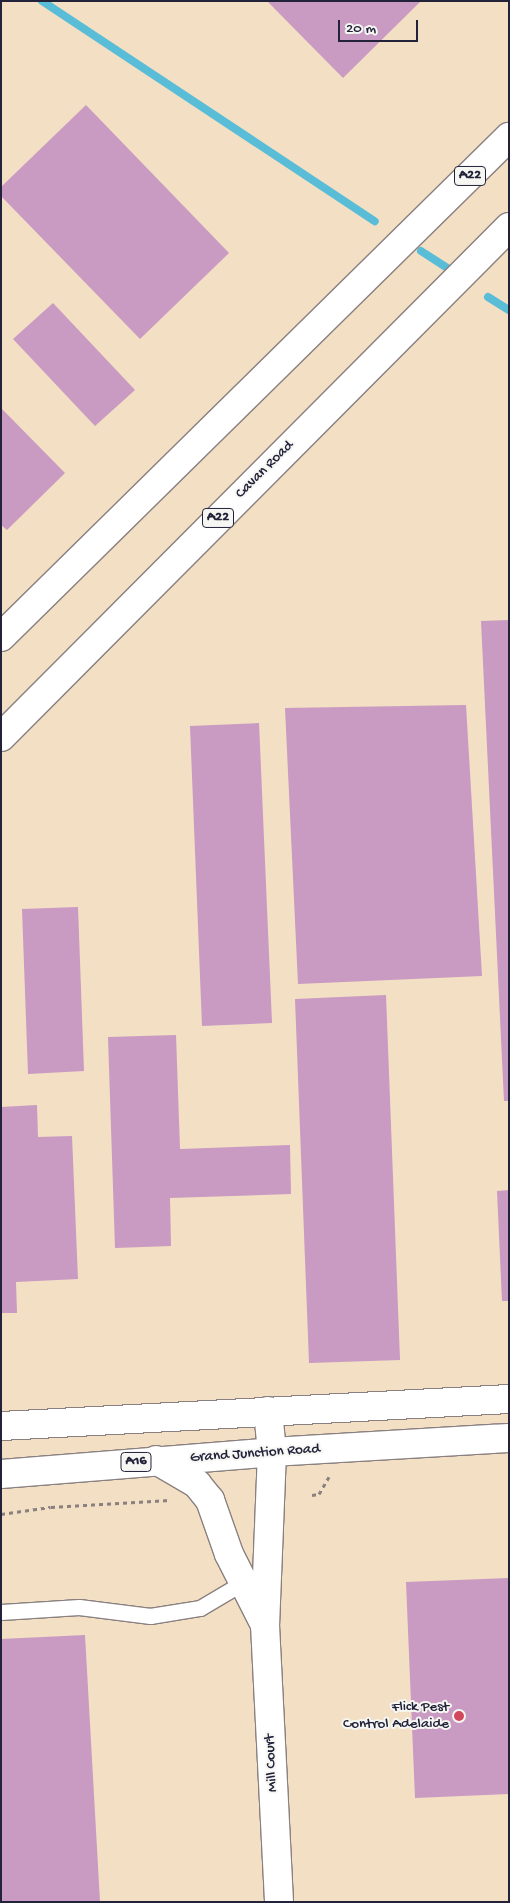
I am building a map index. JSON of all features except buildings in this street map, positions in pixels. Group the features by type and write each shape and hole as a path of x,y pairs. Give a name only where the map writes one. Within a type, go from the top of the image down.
{"main road":[{"name":"A22","path":"1,636 509,137"},
{"name":"Cavan Road","path":"1,737 434,299 509,227"},
{"path":"1,1426 509,1399"},
{"name":"Mill Court","path":"268,1411 272,1452 265,1625 279,1902"},
{"name":"Grand Junction Road","path":"1,1474 156,1460 509,1438"},
{"name":"Mill Court","path":"156,1460 197,1484 210,1500 229,1554 265,1625"}],"lane":[{"path":"1,1612 79,1607 150,1616 200,1608 244,1582"}],"path":[{"path":"1,1514 50,1507 178,1500"}],"waterway":[{"path":"42,1 375,221"},
{"path":"421,251 449,269"},
{"path":"488,297 509,310"}],"place":[{"name":"Flick Pest Control Adelaide","path":"459,1716"}]}
